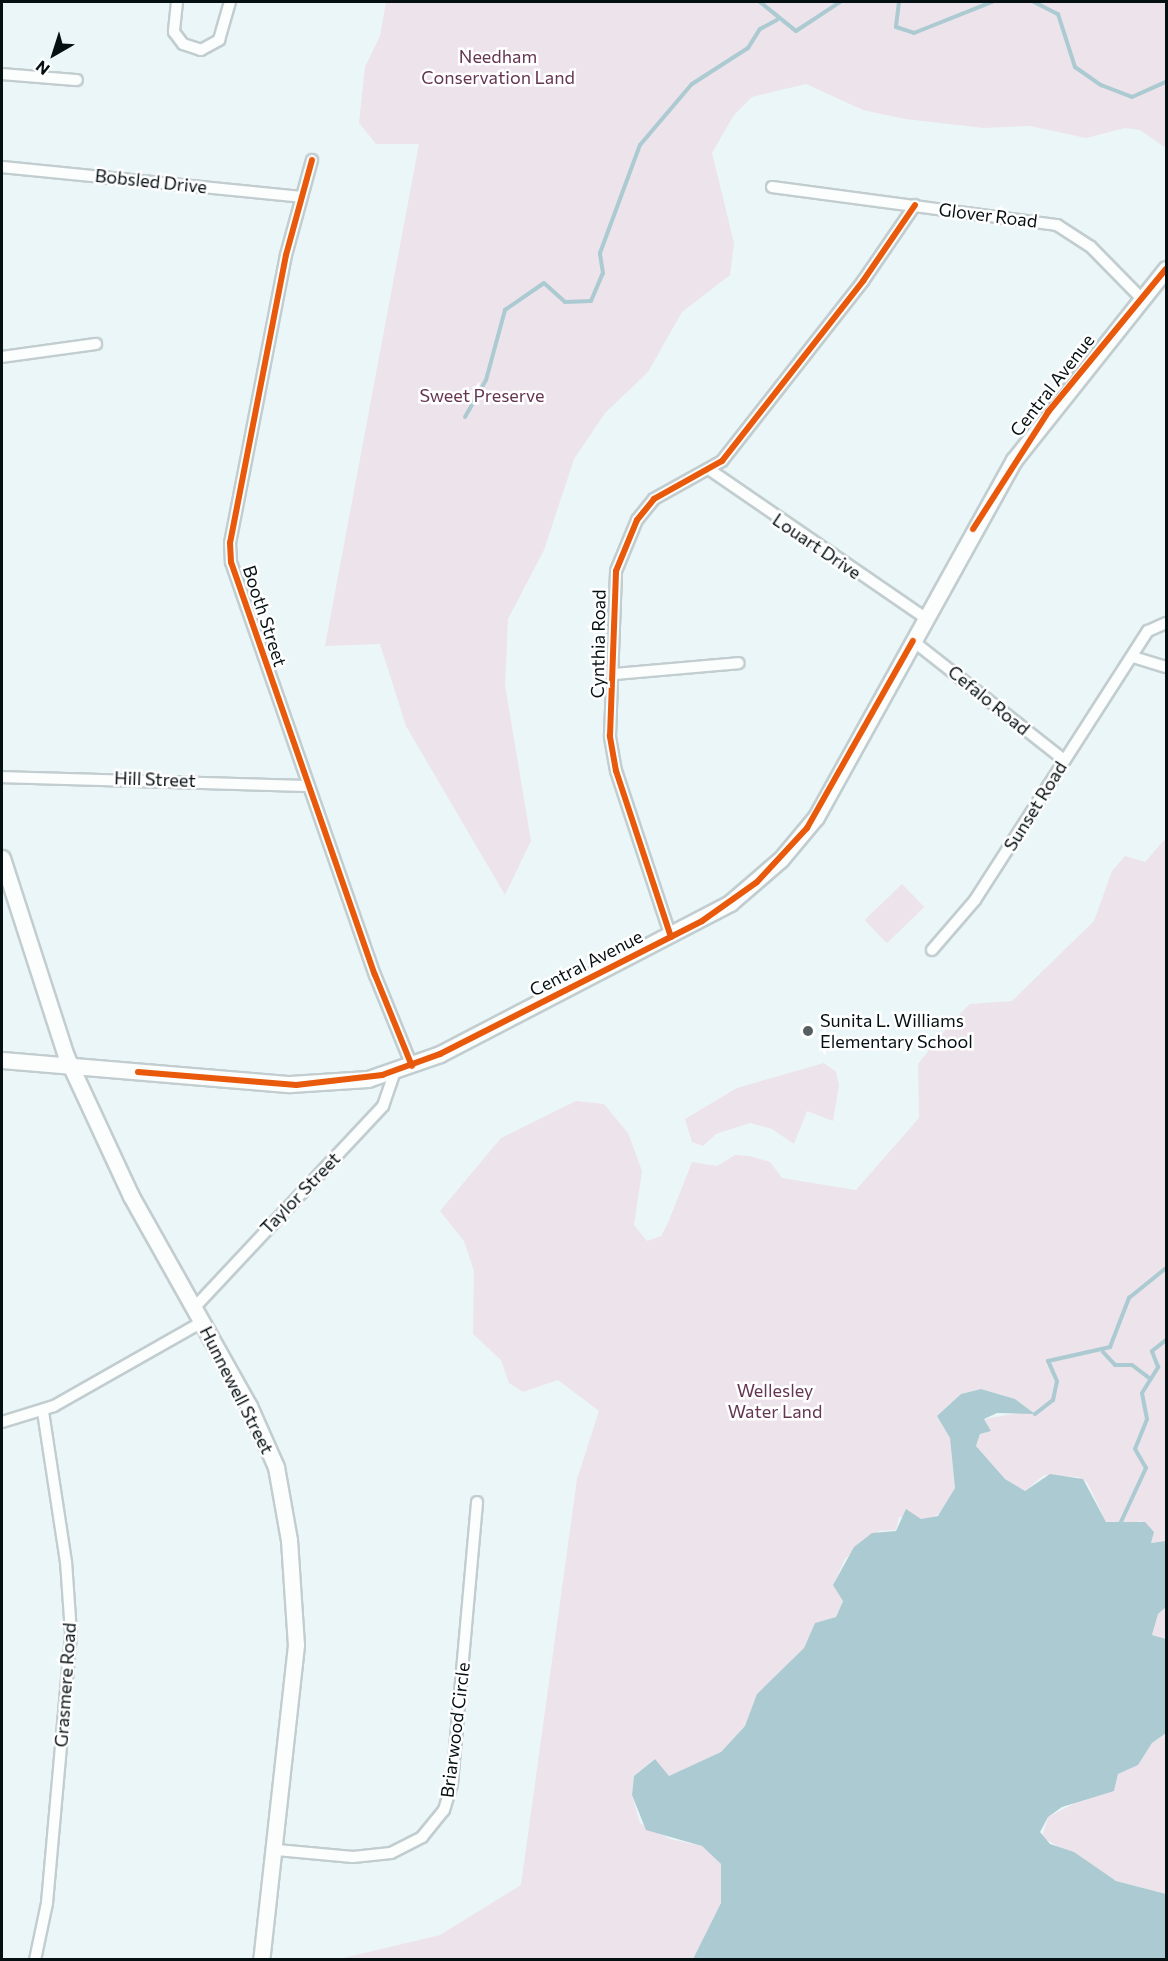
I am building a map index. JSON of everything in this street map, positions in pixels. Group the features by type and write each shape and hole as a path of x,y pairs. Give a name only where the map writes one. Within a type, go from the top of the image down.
{"main road":[{"name":"Central Avenue","path":"2,1060 297,1084 395,1072 412,1066 671,937 743,893 804,833 1021,450 1141,298 1167,269"},
{"name":"Hunnewell Street","path":"2,858 70,1066 127,1188 265,1435 289,1540 296,1645 278,1850 261,1959"}],"street":[{"path":"177,2 174,32 183,44 201,50 219,40 230,2"},
{"path":"2,74 77,80"},
{"name":"Booth Street","path":"312,160 301,196 230,543 236,582 412,1066"},
{"name":"Bobsled Drive","path":"2,167 301,196"},
{"name":"Glover Road","path":"772,187 1057,225 1091,247 1141,298"},
{"name":"Cynthia Road","path":"671,937 616,771 610,736 616,571 637,519 654,500 710,470 863,281 915,205"},
{"path":"2,357 96,344"},
{"name":"Louart Drive","path":"710,470 925,618"},
{"name":"Sunset Road","path":"932,950 971,906 1148,631 1167,623"},
{"name":"Cefalo Road","path":"913,641 1064,760"},
{"path":"1133,657 1167,667"},
{"path":"614,674 739,663"},
{"name":"Hill Street","path":"2,777 309,786"},
{"name":"Taylor Street","path":"194,1308 383,1106 395,1072"},
{"path":"2,1422 43,1411 202,1322"},
{"name":"Grasmere Road","path":"34,1959 47,1903 71,1633 66,1562 43,1411"},
{"name":"Briarwood Circle","path":"278,1850 353,1857 391,1854 422,1837 444,1810 452,1783 477,1502"}],"green space":[{"name":"Sweet Preserve","path":"386,2 1166,2 1166,148 1140,130 1125,128 1086,138 1030,126 984,128 905,119 863,110 806,84 752,97 734,115 712,153 734,243 730,275 682,312 648,372 605,413 574,459 544,550 508,619 505,685 531,841 505,895 406,726 380,644 325,646 419,144 376,144 359,123 365,67 380,36"},
{"name":"Wellesley Water Land","path":"1166,838 1166,1541 1151,1543 1153,1535 1140,1521 1130,1526 1106,1522 1087,1482 1078,1477 1044,1475 1025,1491 1005,1479 976,1446 980,1434 991,1431 984,1419 1031,1411 1015,1399 981,1389 961,1394 937,1416 950,1438 955,1488 941,1513 927,1520 899,1517 896,1530 879,1531 845,1559 835,1581 843,1600 836,1617 815,1623 804,1648 763,1688 745,1726 721,1752 669,1776 654,1759 634,1776 632,1795 640,1823 670,1839 702,1846 721,1864 721,1904 693,1959 335,1960 440,1935 521,1885 577,1479 599,1411 558,1380 523,1392 509,1383 501,1360 473,1334 474,1271 464,1241 440,1211 501,1138 576,1101 604,1104 628,1133 642,1171 634,1225 647,1241 661,1236 692,1162 717,1166 735,1155 749,1156 770,1162 782,1178 856,1190 919,1118 918,1064 951,1023 970,1004 1012,1001 1094,921 1112,871 1125,856 1145,862"},
{"path":"902,884 924,907 887,943 865,920"},
{"path":"824,1063 836,1072 839,1085 833,1121 807,1111 794,1144 772,1129 750,1123 716,1134 703,1146 692,1142 685,1119 737,1088"},
{"path":"1166,1607 1166,1639 1152,1635 1158,1614"},
{"path":"1166,1733 1166,1894 1116,1881 1042,1837 1048,1817 1095,1793 1114,1791 1118,1774 1138,1765 1152,1743"}],"water":[{"path":"981,1389 1015,1399 1035,1414 997,1413 984,1419 991,1431 980,1434 976,1446 1005,1479 1025,1491 1050,1474 1083,1479 1106,1522 1145,1522 1154,1532 1151,1543 1166,1541 1166,1607 1158,1614 1152,1635 1166,1639 1166,1733 1152,1743 1138,1765 1118,1774 1114,1791 1062,1807 1048,1817 1040,1832 1050,1844 1074,1852 1116,1881 1166,1894 1166,1959 693,1959 721,1903 721,1864 702,1846 646,1830 632,1795 634,1776 655,1759 669,1776 721,1752 745,1726 757,1694 804,1648 815,1623 836,1617 843,1601 833,1585 854,1547 872,1533 896,1531 906,1509 921,1519 938,1516 955,1488 950,1438 937,1416 961,1394"}],"waterway":[{"path":"760,2 796,31 840,2"},
{"path":"899,2 896,27 914,33 992,2"},
{"path":"1034,2 1058,14 1075,67 1101,85 1132,97 1166,82"},
{"path":"465,417 486,380 505,310 544,283 565,302 591,301 603,273 600,253 640,145 692,84 748,48 760,29 777,20"},
{"path":"1035,1414 1053,1400 1057,1381 1048,1361 1110,1347 1129,1298 1166,1268"},
{"path":"1120,1524 1146,1468 1135,1449 1147,1419 1142,1393 1158,1367 1152,1351 1166,1340"},
{"path":"1103,1352 1115,1365 1132,1365 1148,1377"}],"cycle path":[{"path":"312,160 286,255 230,543 231,562 375,975 412,1066"},
{"path":"671,937 616,771 610,736 616,571 637,520 654,499 722,461 863,281 915,205"},
{"path":"973,529 1048,412 1166,269"},
{"path":"138,1072 296,1085 382,1075 440,1054 702,921 757,882 807,828 913,641"}],"place":[{"name":"Sunita L. Williams Elementary School","path":"808,1031"}],"park label":[{"name":"Needham Conservation Land","path":"498,67"}]}
